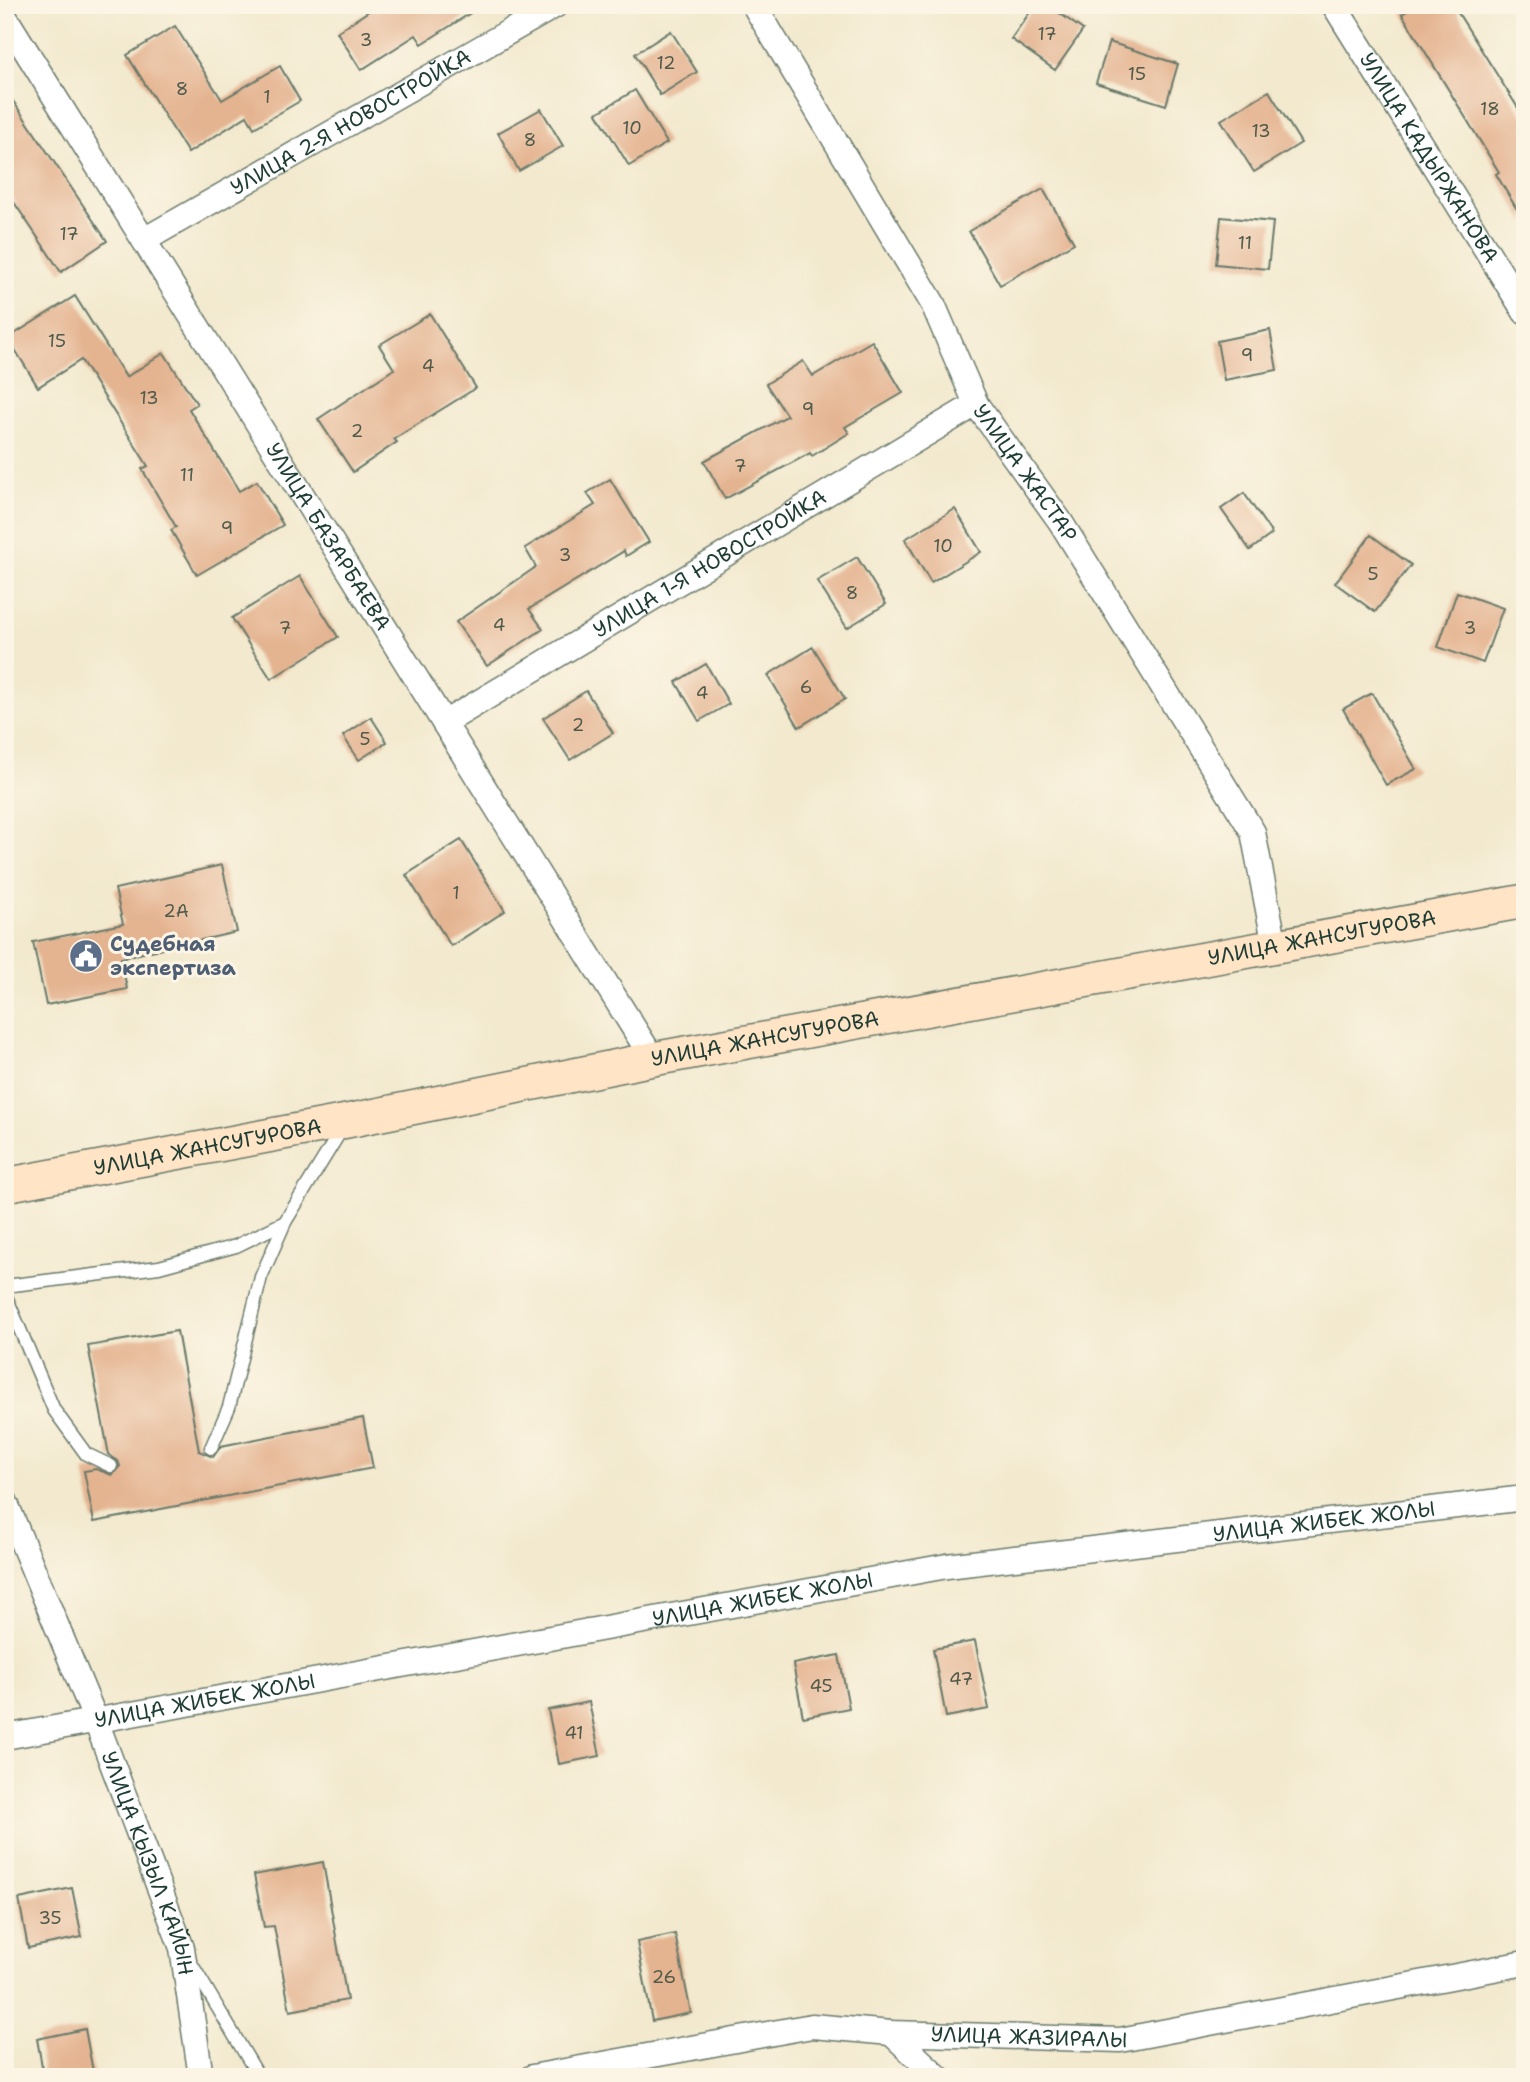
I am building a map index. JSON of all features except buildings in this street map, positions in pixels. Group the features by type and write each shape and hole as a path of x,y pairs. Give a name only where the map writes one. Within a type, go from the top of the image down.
{"main road":[{"name":"УЛИЦА ЖАНСУГУРОВА","path":"5,1185 347,1121 653,1059 1525,901"}],"street":[{"name":"УЛИЦА 2-Я НОВОСТРОЙКА","path":"144,240 556,5"},
{"name":"УЛИЦА ЖАСТАР","path":"754,5 933,304 976,404 1060,521 1253,832 1275,946"},
{"name":"УЛИЦА КАДЫРЖАНОВА","path":"1335,5 1525,312"},
{"name":"УЛИЦА БАЗАРБАЕВА","path":"5,17 653,1059"},
{"name":"УЛИЦА 1-Я НОВОСТРОЙКА","path":"444,723 976,404"},
{"name":"УЛИЦА ЖИБЕК ЖОЛЫ","path":"5,1737 947,1566 1525,1498"},
{"name":"УЛИЦА КЫЗЫЛ КАЙЫН","path":"5,1501 96,1721 182,1948 201,2077"},
{"name":"УЛИЦА ЖАЗИРАЛЫ","path":"532,2077 812,2026 891,2033 1120,2040 1525,1963"},
{"path":"891,2033 939,2077"}],"lane":[{"path":"211,1448 229,1407 261,1278 285,1222 347,1121"},
{"path":"5,1286 159,1267 236,1246 285,1222"},
{"path":"5,1294 54,1410 86,1454 111,1466"},
{"path":"182,1948 259,2077"}],"place":[{"name":"Судебная экспертиза","path":"86,956"}]}
